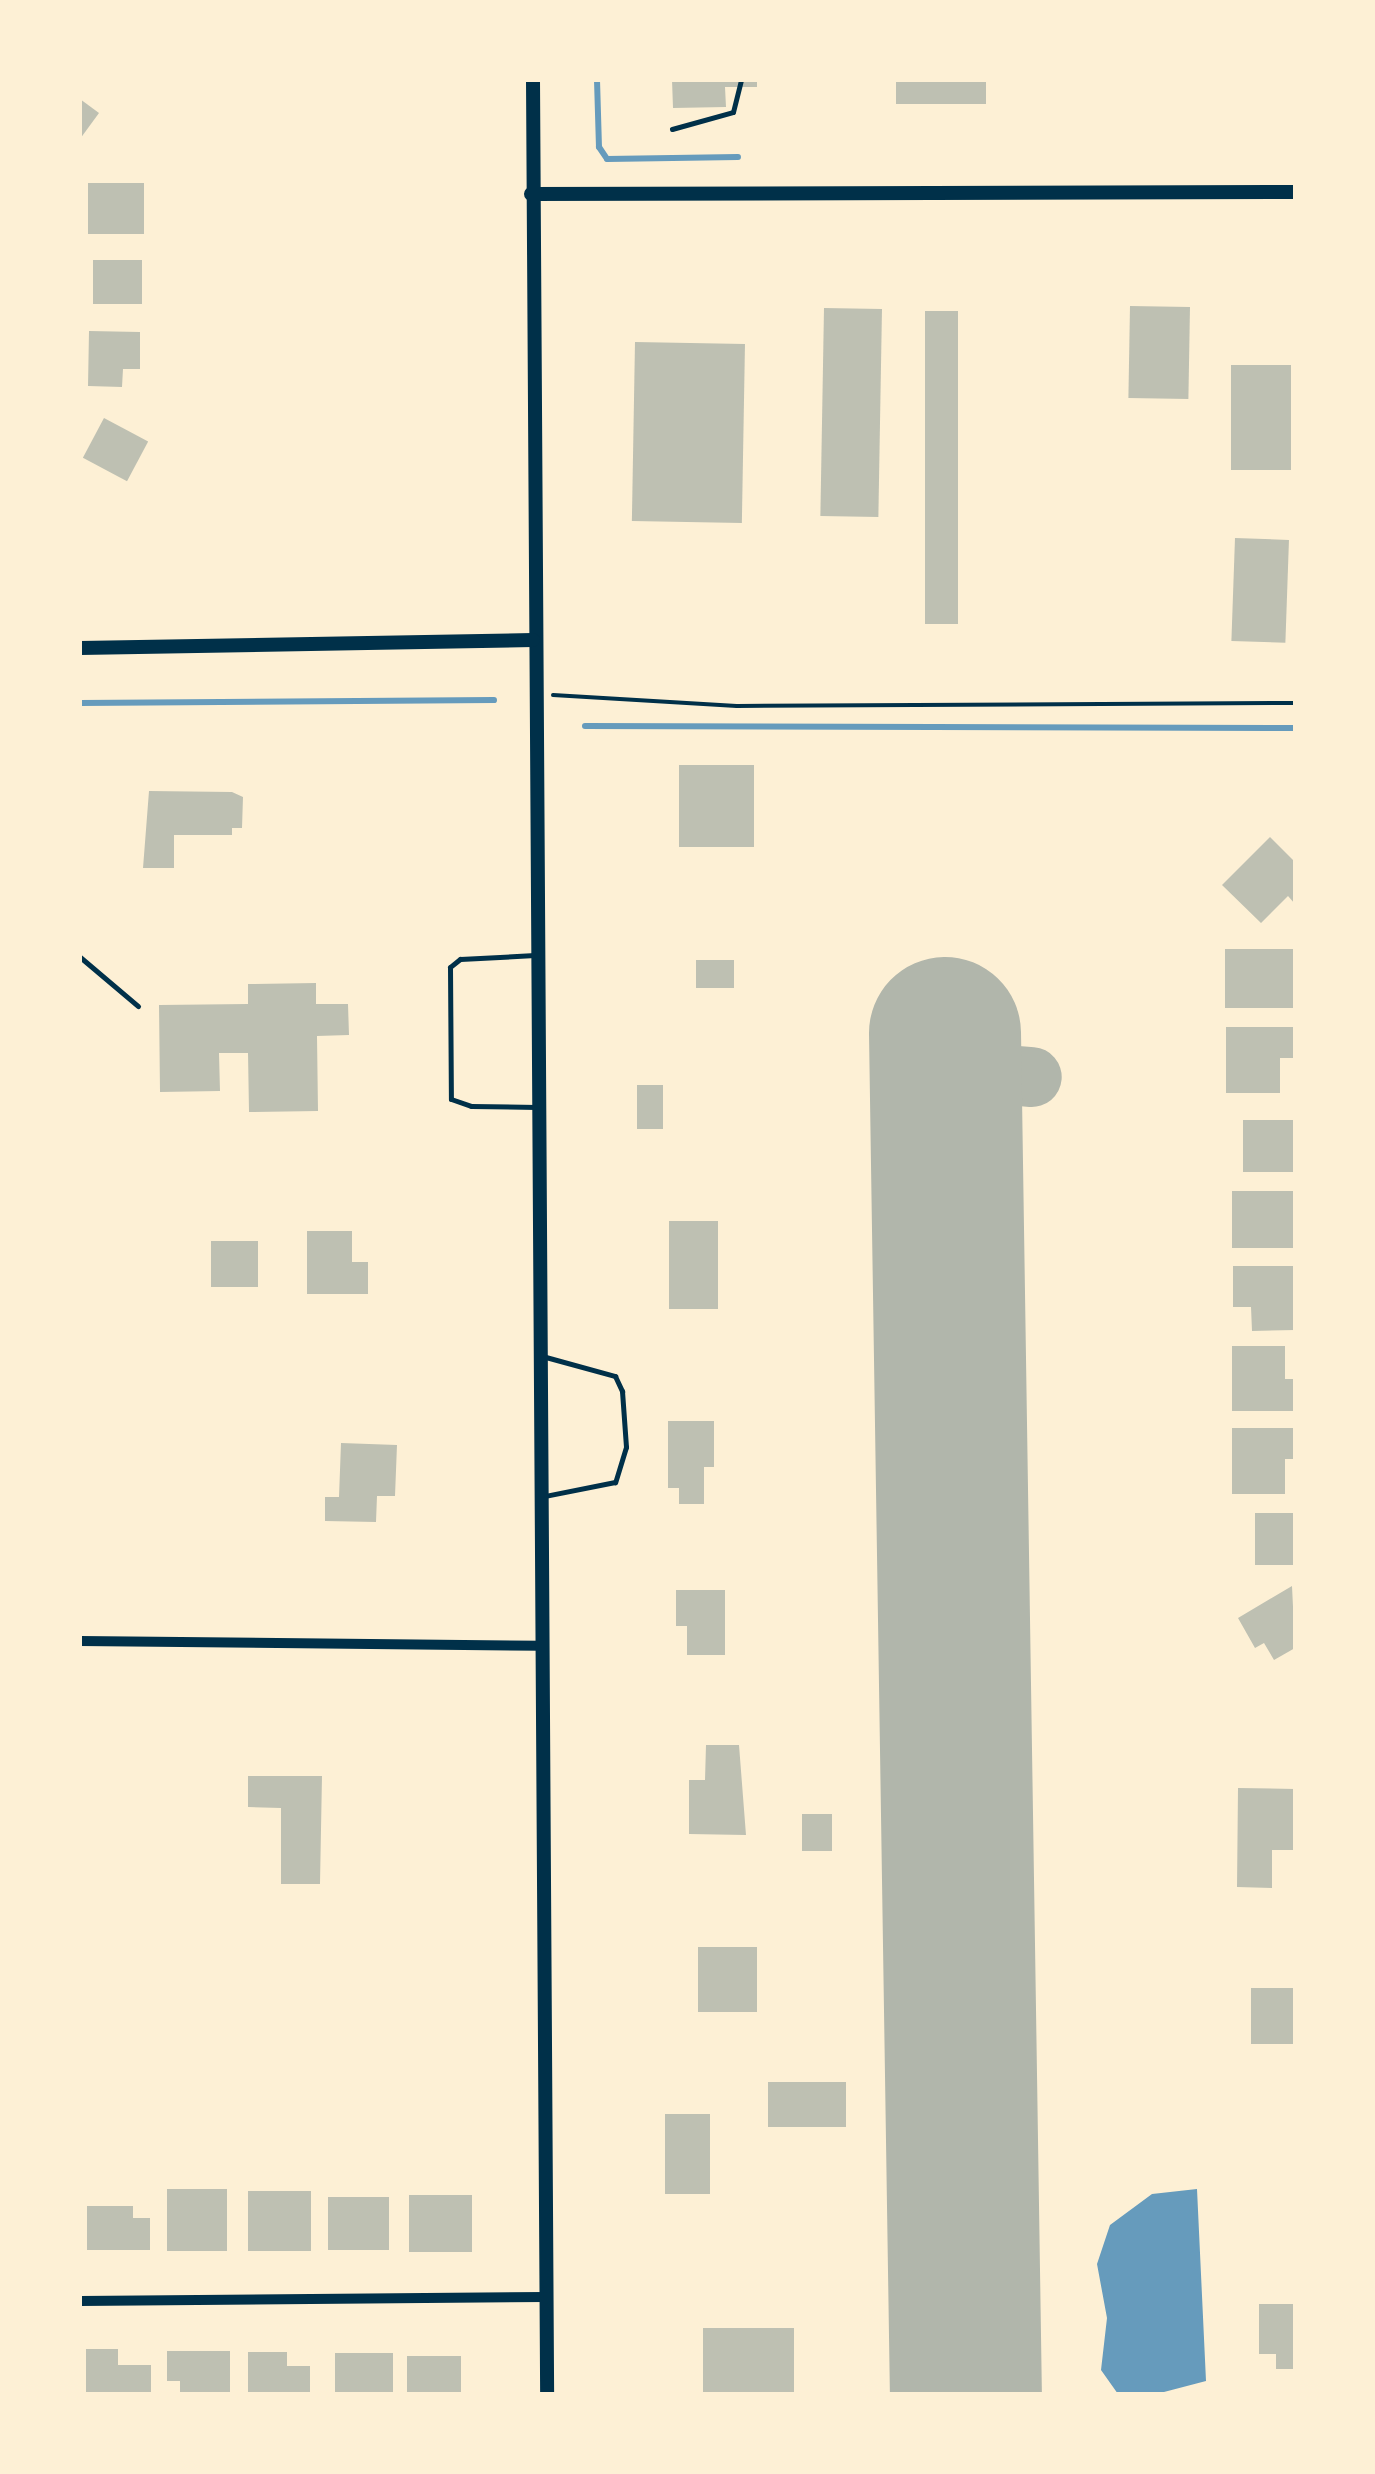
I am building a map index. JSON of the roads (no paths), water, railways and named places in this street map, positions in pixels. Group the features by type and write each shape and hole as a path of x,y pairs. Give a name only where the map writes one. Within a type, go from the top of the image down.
{"street":[{"path":"533,80 533,640 547,2394"},
{"path":"531,194 1295,192"},
{"path":"80,648 533,640"},
{"path":"80,1641 541,1646"},
{"path":"80,2301 545,2297"}],"lane":[{"path":"672,129 702,116 734,112 741,80"},
{"path":"536,954 460,959 450,967 451,1099 470,1106 537,1107"},
{"path":"80,957 138,1006"},
{"path":"539,1356 574,1360 614,1376 622,1392 626,1448 615,1482 540,1496"}],"water":[{"path":"1197,2189 1206,2381 1164,2392 1118,2394 1101,2370 1107,2318 1097,2264 1110,2225 1152,2194"}],"waterway":[{"path":"597,80 599,147 607,159 738,157"},
{"path":"80,703 494,700"},
{"path":"585,726 1295,728"}]}
